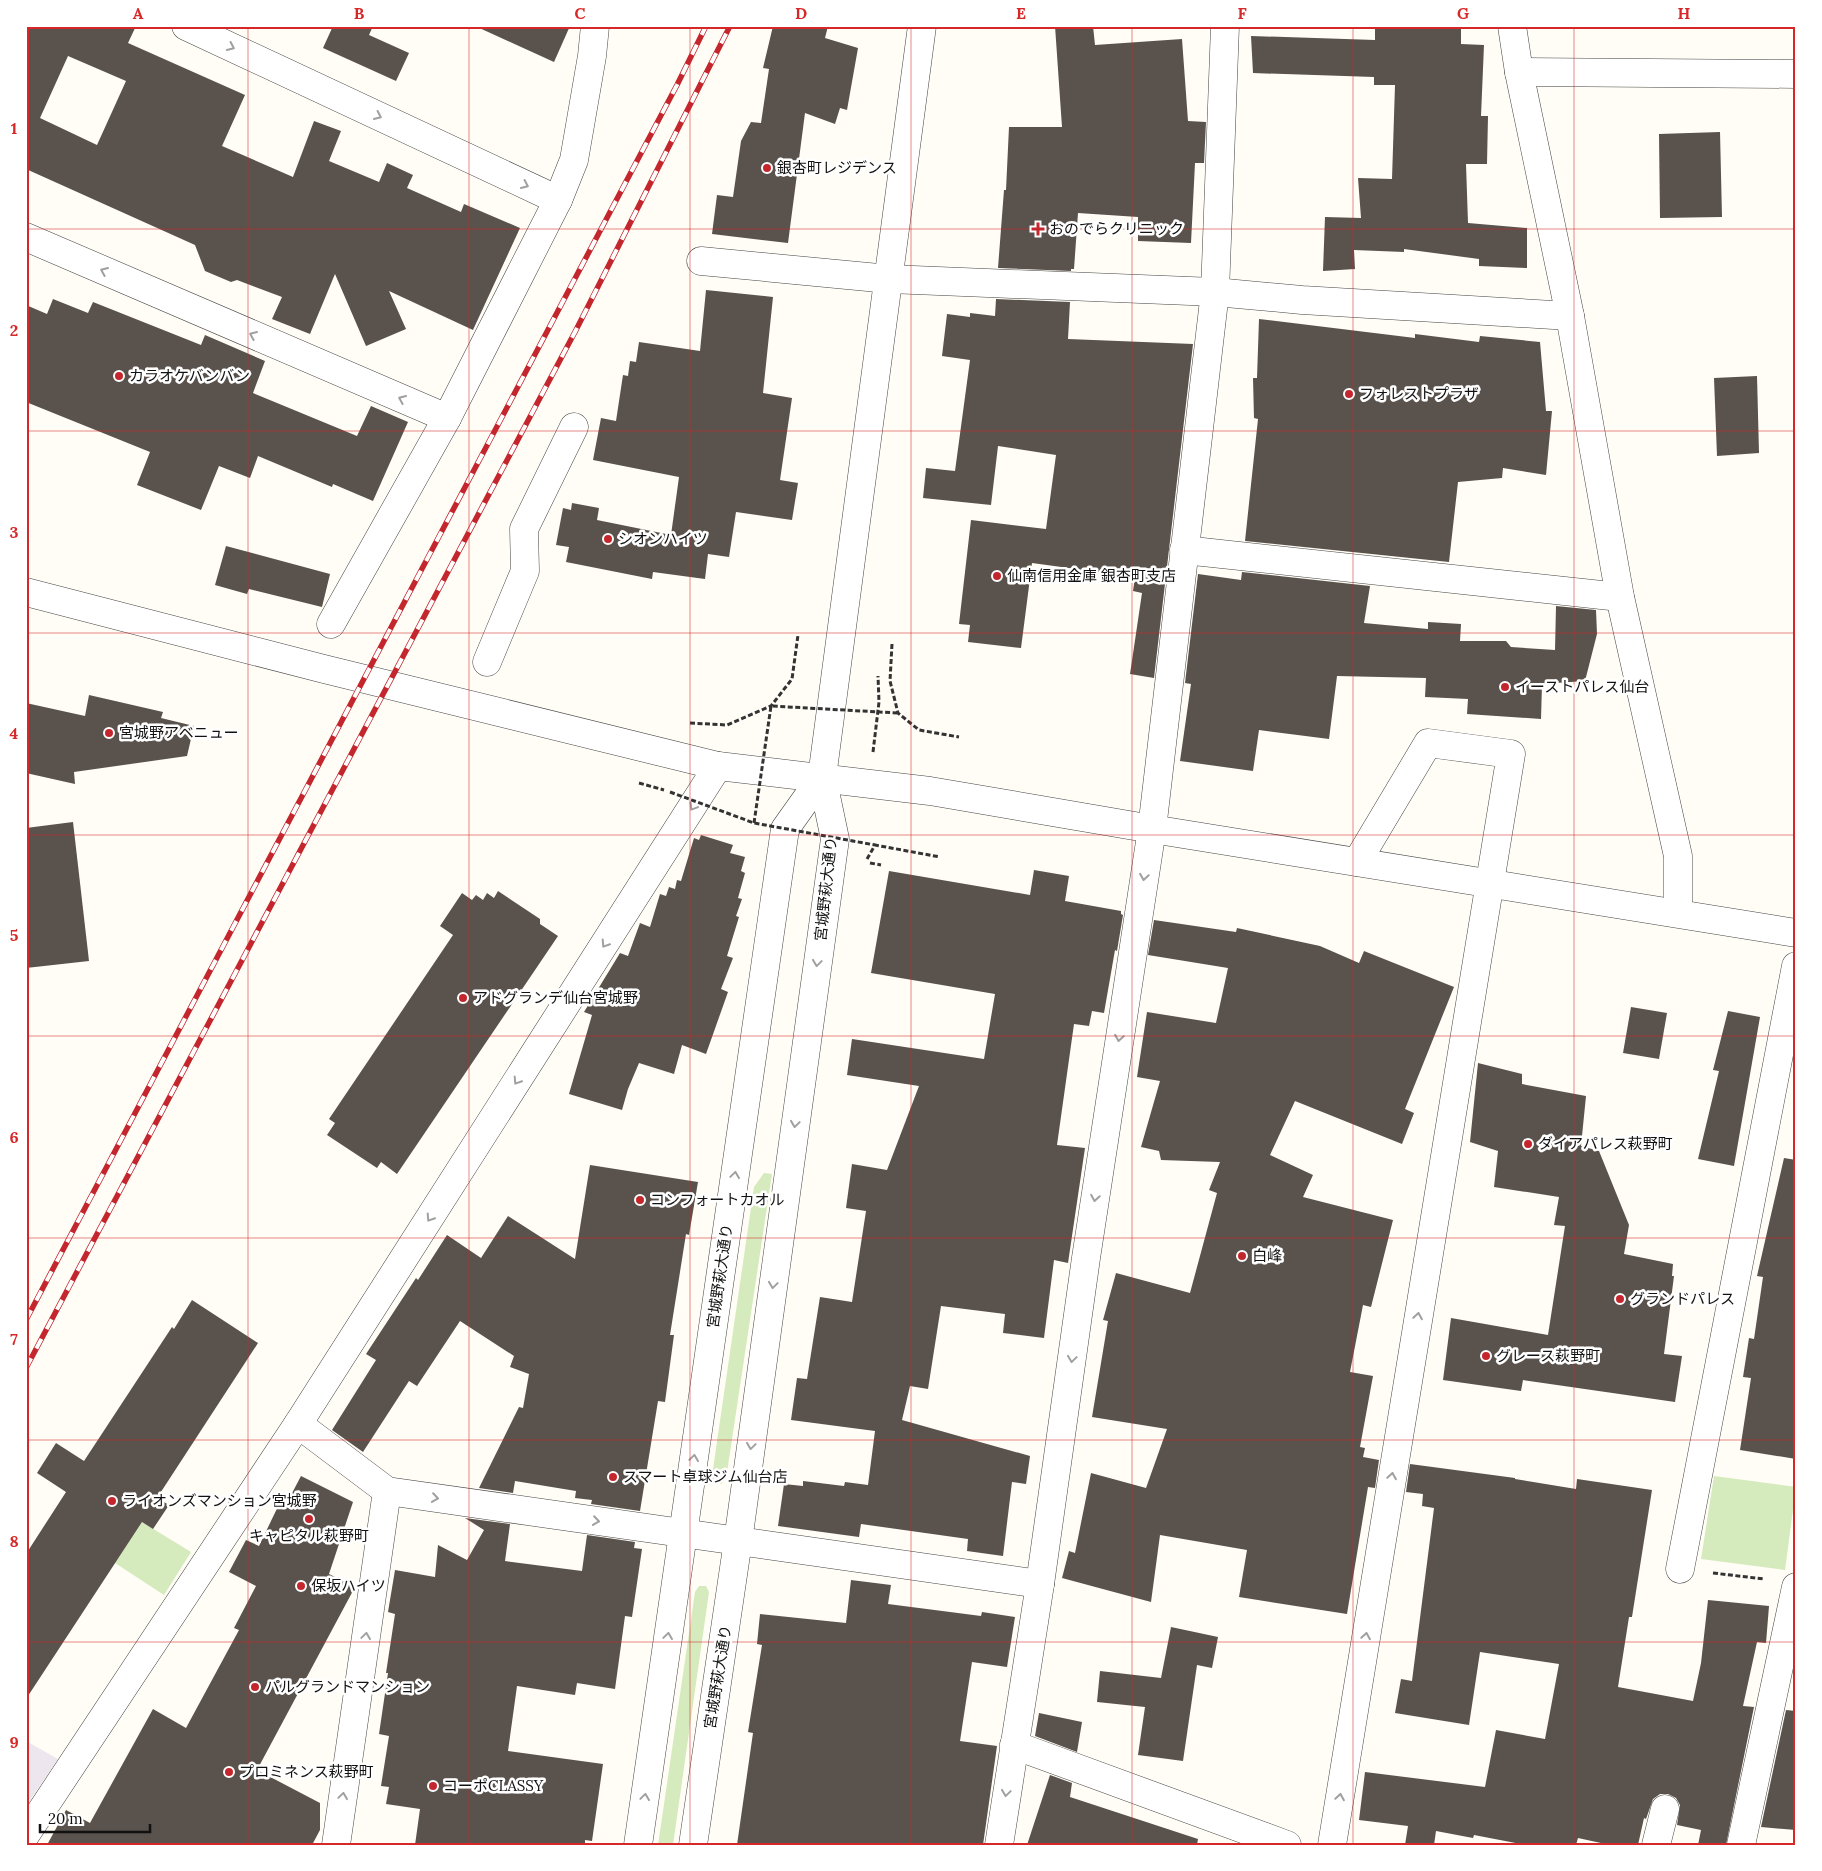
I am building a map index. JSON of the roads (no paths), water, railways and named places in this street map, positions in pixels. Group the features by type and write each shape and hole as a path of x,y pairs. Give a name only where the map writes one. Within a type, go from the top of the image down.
{"street":[{"path":"186,26 558,200"},
{"path":"331,624 447,418 558,200 574,160 592,56 595,26"},
{"path":"822,777 922,26"},
{"path":"999,1845 1040,1584 1087,1249 1152,829 1215,292 1225,26"},
{"path":"1512,26 1519,72 1570,316 1620,598 1678,856 1678,913"},
{"path":"1519,72 1796,74"},
{"path":"26,237 447,418"},
{"path":"701,261 889,278 1215,292 1302,300 1570,316"},
{"path":"487,662 525,571 524,529 574,427"},
{"path":"1184,550 1620,598"},
{"path":"26,592 324,669 718,766 930,791 1152,829 1796,933"},
{"path":"1332,1845 1511,754 1428,743 1358,862"},
{"path":"26,1834 298,1424 718,766"},
{"name":"宮城野萩大通り","path":"638,1845 785,829 822,777"},
{"name":"宮城野萩大通り","path":"693,1845 738,1541 834,839 822,777"},
{"path":"1680,1569 1796,966"},
{"path":"298,1424 387,1491 1040,1584"},
{"path":"336,1845 387,1491"},
{"path":"1741,1845 1796,1588"},
{"path":"1014,1745 1287,1845"},
{"path":"1656,1845 1665,1809"}],"railway":[{"path":"26,1320 677,85 706,26"},
{"path":"26,1368 576,330 730,26"}],"place":[{"name":"銀杏町レジデンス","path":"767,168"},
{"name":"おのでらクリニック","path":"1038,229"},
{"name":"カラオケバンバン","path":"119,376"},
{"name":"フォレストプラザ","path":"1349,394"},
{"name":"シオンハイツ","path":"608,539"},
{"name":"仙南信用金庫 銀杏町支店","path":"997,576"},
{"name":"イーストパレス仙台","path":"1505,687"},
{"name":"宮城野アベニュー","path":"109,733"},
{"name":"アドグランデ仙台宮城野","path":"463,998"},
{"name":"ダイアパレス萩野町","path":"1528,1144"},
{"name":"コンフォートカオル","path":"640,1200"},
{"name":"白峰","path":"1242,1256"},
{"name":"グランドパレス","path":"1620,1299"},
{"name":"グレース萩野町","path":"1486,1356"},
{"name":"スマート卓球ジム仙台店","path":"613,1477"},
{"name":"ライオンズマンション宮城野","path":"112,1501"},
{"name":"キャピタル萩野町","path":"309,1519"},
{"name":"保坂ハイツ","path":"301,1586"},
{"name":"パルグランドマンション","path":"255,1687"},
{"name":"プロミネンス萩野町","path":"229,1772"},
{"name":"コーポCLASSY","path":"433,1786"}]}
